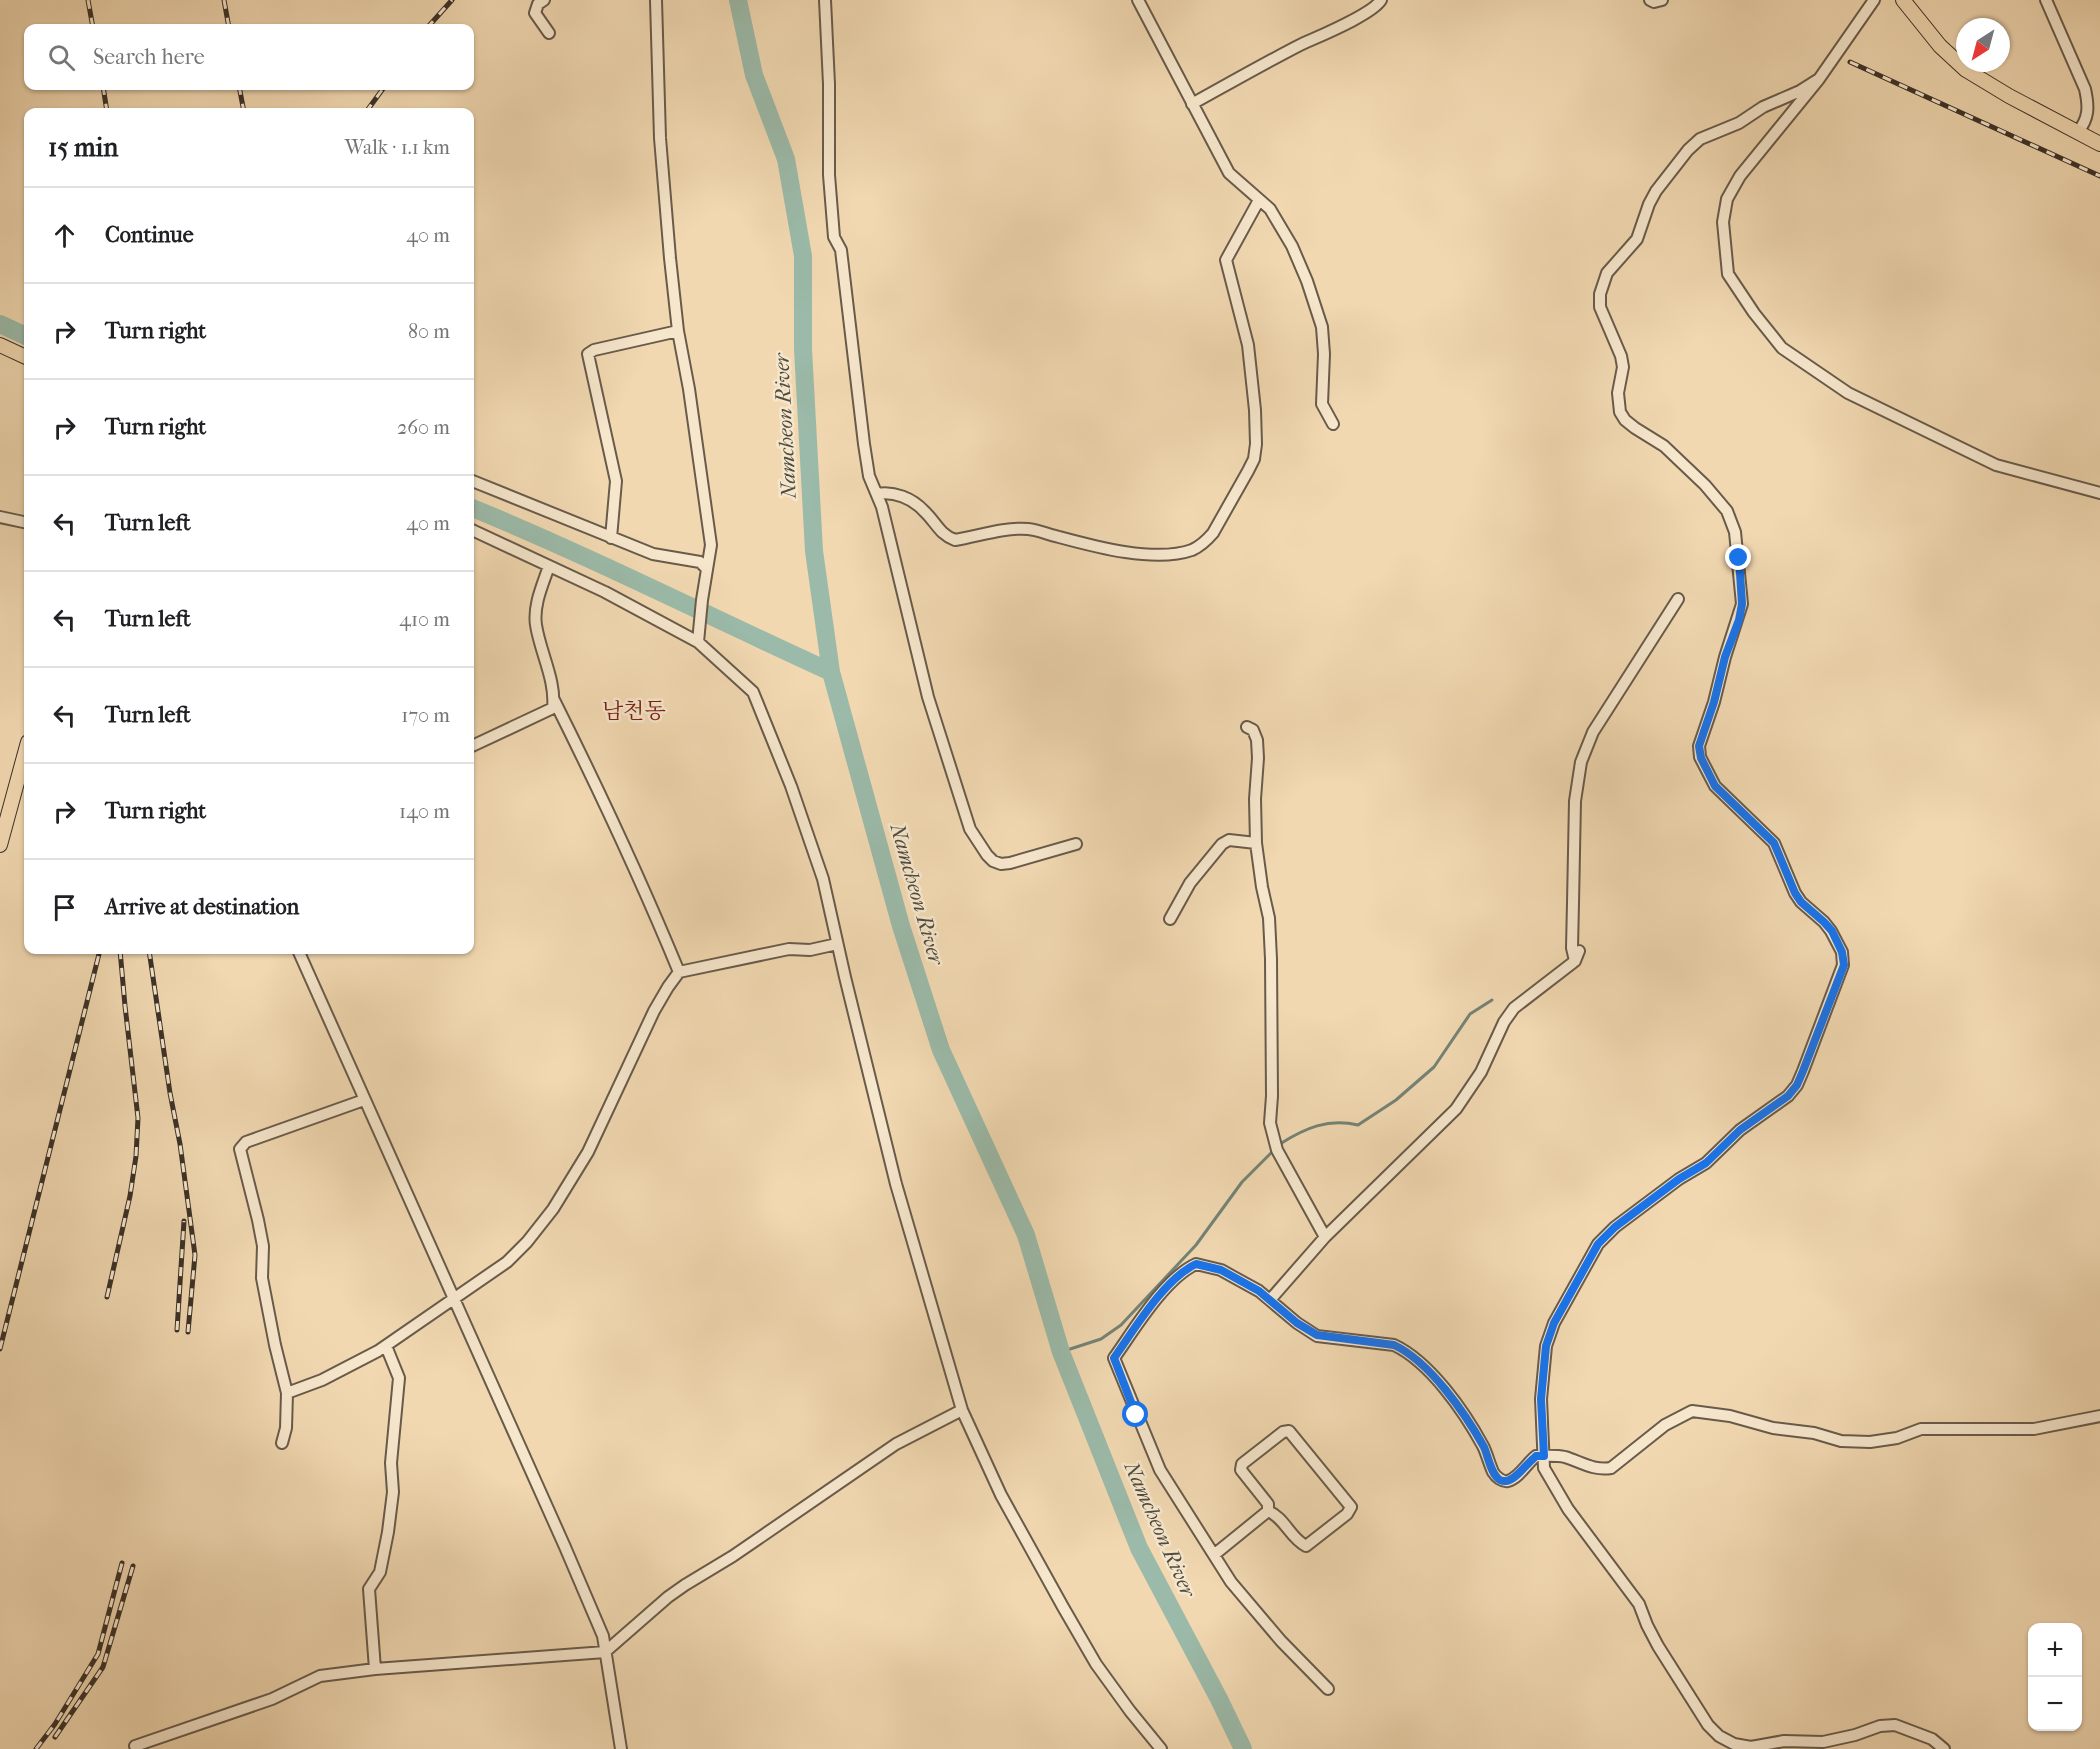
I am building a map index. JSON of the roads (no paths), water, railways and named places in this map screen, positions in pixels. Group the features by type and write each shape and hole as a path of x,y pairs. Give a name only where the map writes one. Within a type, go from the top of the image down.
{"main road":[{"path":"1903,0 1940,46 1966,70 2100,144"},
{"path":"0,345 24,356"},
{"path":"0,845 24,757"}],"street":[{"path":"544,0 538,4 535,13 549,33"},
{"path":"656,0 660,138 678,331 689,389 711,545 698,642"},
{"path":"825,0 834,237 841,250 864,444 869,476 882,507 928,697 970,829 993,861 1001,864 1010,863 1076,844"},
{"path":"1138,0 1229,173 1270,209 1292,246 1317,308 1322,327 1324,354 1322,404 1333,424"},
{"path":"1192,104 1372,9 1381,0"},
{"path":"1650,0 1654,2 1662,0"},
{"path":"1874,0 1819,80 1740,176 1727,199 1723,222 1728,273 1755,314 1782,348 1848,393 1996,465 2100,493"},
{"path":"2046,0 2085,89 2088,103 2085,122 2078,132"},
{"path":"1819,80 1763,107 1738,123 1700,139 1688,150 1656,191 1636,239 1626,254 1607,273 1600,294 1600,307 1621,356 1623,367 1618,393 1620,412 1635,429 1664,446 1705,485 1727,511 1735,532 1742,604 1699,746 1701,758 1715,786 1774,843 1795,893 1801,902 1832,931 1842,952 1844,965 1800,1078 1788,1096 1740,1130 1706,1163 1679,1179 1615,1227 1598,1244 1590,1257 1554,1323 1546,1346 1541,1399 1544,1468 1568,1509 1639,1604 1658,1646 1708,1725 1719,1736 1734,1744 1751,1747 1784,1742 1823,1742 1855,1735 1880,1726 1895,1725 1932,1739 1944,1749"},
{"path":"877,494 892,493 913,502 925,511 940,531 955,540 1015,528 1032,529 1069,540 1126,552 1177,554 1205,543 1213,533 1254,459 1256,429 1251,368 1242,316 1226,260 1259,200"},
{"path":"611,538 616,481 588,354 594,350 678,331"},
{"path":"474,482 653,554 700,562 707,569"},
{"path":"0,517 24,523"},
{"path":"474,530 605,592 698,642 753,692 791,786 823,879 896,1184 962,1410 1006,1505 1096,1664 1161,1749"},
{"path":"549,566 537,602 535,624 554,700 609,811 679,972"},
{"path":"1270,1300 1325,1237 1455,1109 1481,1072 1504,1022 1514,1008 1577,956 1572,925 1575,801 1581,762 1593,732 1678,599"},
{"path":"474,745 553,708 554,700"},
{"path":"1247,727 1253,730 1257,740 1256,843 1269,918 1272,1096 1270,1124 1277,1150 1325,1237"},
{"path":"1170,919 1190,883 1222,844 1229,840 1256,843"},
{"path":"287,1393 353,1365 386,1346 507,1262 527,1242 553,1209 588,1152 654,1011 679,972 789,949 810,950 837,944"},
{"path":"300,954 603,1636 621,1749"},
{"path":"282,1443 286,1428 287,1393 262,1278 263,1246 258,1220 240,1149 246,1142 364,1100"},
{"path":"1328,1689 1281,1641 1231,1582 1160,1470 1114,1358 1164,1291 1181,1274 1196,1264 1208,1266 1235,1277 1259,1291 1297,1323 1317,1335 1388,1344 1404,1350 1438,1380 1483,1445 1494,1473 1500,1480 1507,1481 1515,1477 1536,1456 1556,1455 1589,1467 1602,1470 1611,1468 1665,1425 1692,1411 1730,1416 1773,1428 1814,1433 1841,1441 1870,1442 1897,1438 1921,1429 2034,1429 2100,1416"},
{"path":"375,1670 369,1589 380,1572 388,1532 393,1492 391,1463 399,1378 386,1346"},
{"path":"135,1746 272,1699 320,1676 605,1652 685,1585 733,1556 896,1444 962,1410"},
{"path":"1289,1431 1351,1507 1347,1514 1306,1546 1300,1543 1276,1514 1268,1511 1268,1504 1241,1470 1242,1464 1283,1432 1289,1431"},
{"path":"1215,1554 1268,1511"}],"waterway":[{"name":"Namcheon River","path":"738,0 754,75 786,159 803,256 803,349 814,551 831,672 901,926 941,1050 1026,1235 1061,1352 1139,1548 1243,1749"},
{"path":"0,324 24,335"},
{"path":"474,509 606,567 831,672"},
{"path":"1280,1144 1317,1126 1337,1123 1358,1125 1396,1100 1434,1067 1470,1014 1492,1000"},
{"path":"1061,1352 1101,1339 1121,1325 1196,1245 1242,1182 1273,1151"}],"railway":[{"path":"88,0 92,24"},
{"path":"224,0 228,24"},
{"path":"431,24 452,0"},
{"path":"1850,62 2100,176"},
{"path":"104,90 106,108"},
{"path":"240,90 243,108"},
{"path":"369,108 382,90"},
{"path":"0,1349 99,954"},
{"path":"107,1297 130,1196 136,1156 138,1118 120,954"},
{"path":"150,954 195,1255 188,1332"},
{"path":"177,1330 184,1221"},
{"path":"36,1749 55,1724 98,1654 122,1563"},
{"path":"55,1737 103,1667 133,1566"}],"district":[{"name":"남천동","path":"634,711"}]}
